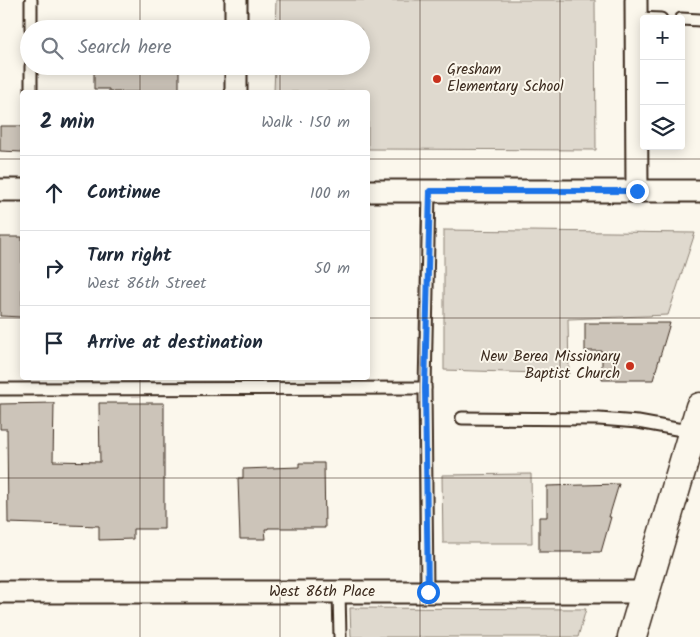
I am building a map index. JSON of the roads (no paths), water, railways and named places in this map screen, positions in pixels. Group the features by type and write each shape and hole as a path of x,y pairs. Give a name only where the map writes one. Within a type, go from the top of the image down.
{"main road":[{"path":"632,637 696,419"}],"street":[{"path":"236,0 236,20"},
{"path":"636,9 637,191"},
{"path":"236,75 236,90"},
{"path":"0,190 20,190"},
{"path":"370,191 700,191"},
{"name":"West 86th Place","path":"0,592 644,592"}],"lane":[{"path":"31,0 31,20"},
{"path":"636,9 651,15"},
{"path":"685,19 700,20"},
{"path":"31,75 31,90"},
{"path":"428,592 425,388 430,191"},
{"path":"0,389 425,388"},
{"path":"462,418 599,419 638,422 696,419"},
{"path":"339,592 340,637"}],"place":[{"name":"Gresham Elementary School","path":"437,79"},
{"name":"New Berea Missionary Baptist Church","path":"630,366"}]}
